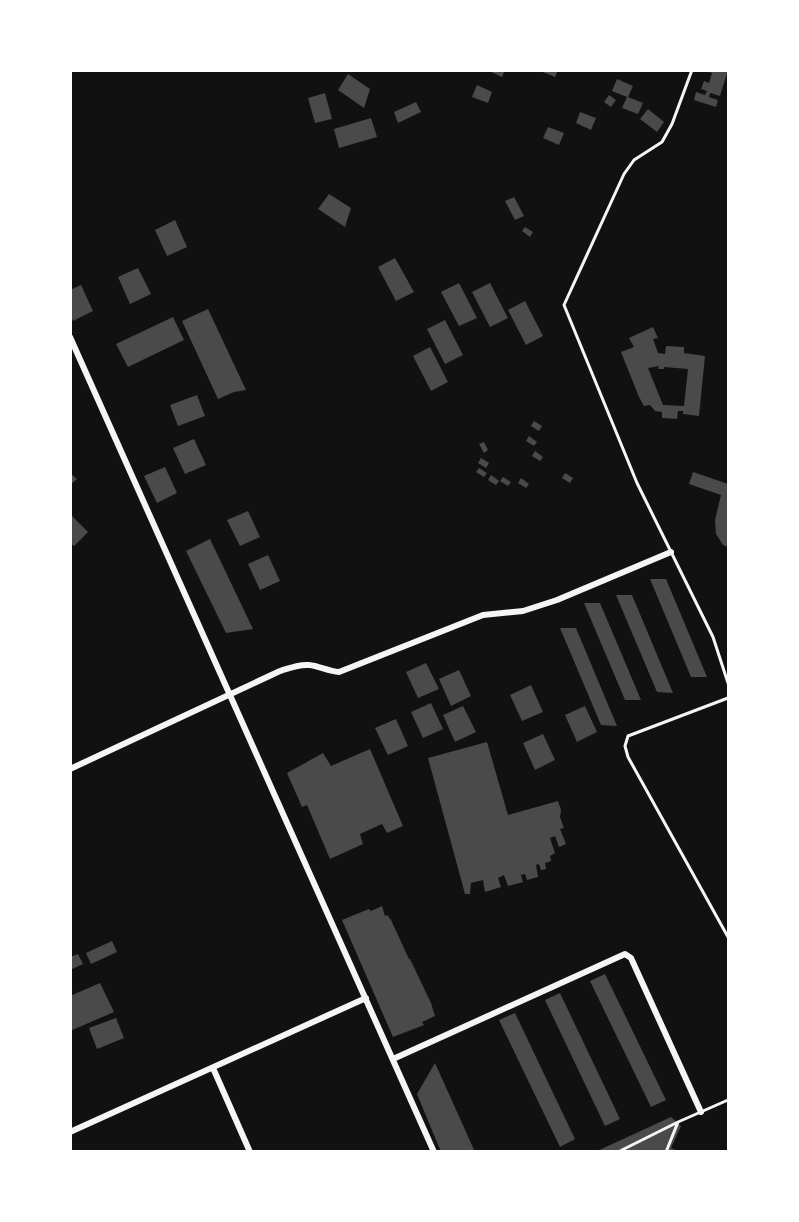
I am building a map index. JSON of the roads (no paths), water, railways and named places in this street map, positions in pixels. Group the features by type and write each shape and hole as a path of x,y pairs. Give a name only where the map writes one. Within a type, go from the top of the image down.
{"street":[{"path":"70,337 434,1152"},
{"path":"70,770 280,671 294,666 309,665 339,672 483,615 523,611 557,600 671,552"},
{"path":"393,1059 625,954 631,958 701,1112"},
{"path":"70,1132 366,999"},
{"path":"213,1068 250,1152"}],"lane":[{"path":"692,70 672,124 662,142 634,160 624,174 564,305 637,483 713,637 729,683"},
{"path":"729,698 628,736 625,746 627,758 729,938"},
{"path":"618,1152 729,1100"},
{"path":"666,1152 678,1122"}]}
